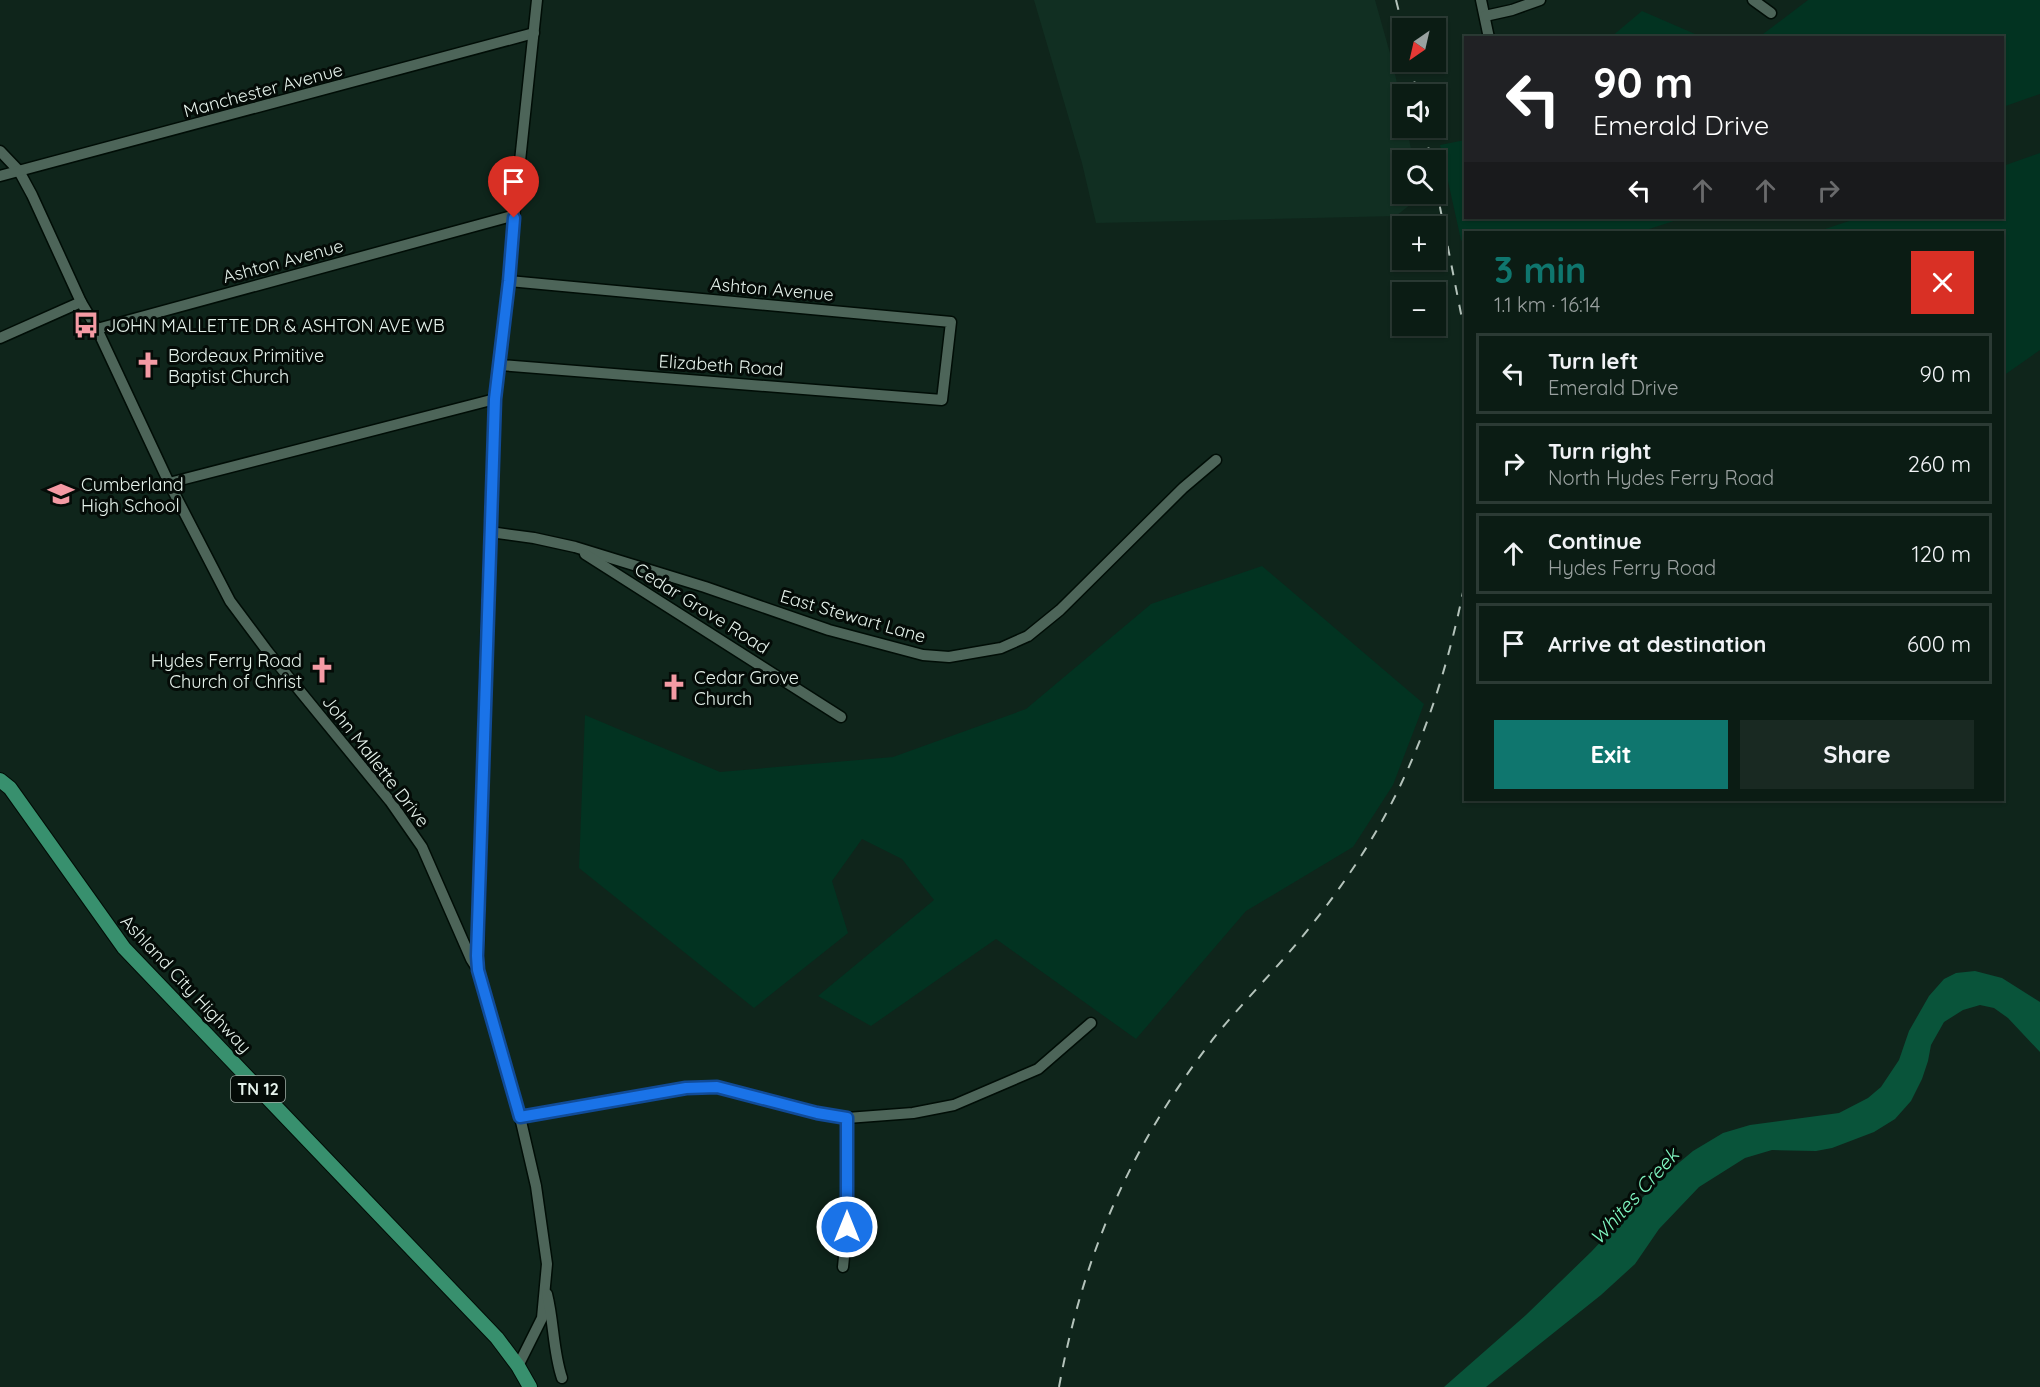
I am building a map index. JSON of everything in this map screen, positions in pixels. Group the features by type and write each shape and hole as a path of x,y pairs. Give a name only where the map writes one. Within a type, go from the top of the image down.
{"main road":[{"name":"Ashland City Highway","path":"0,780 10,788 124,948 497,1338 530,1387"}],"street":[{"path":"518,1366 542,1318 546,1264 536,1186 520,1117 478,970 477,956 495,399 537,0"},
{"path":"1482,0 1489,36"},
{"path":"1485,16 1540,0"},
{"path":"1753,0 1771,13"},
{"name":"Manchester Avenue","path":"0,176 534,33"},
{"name":"John Mallette Drive","path":"0,151 19,171 32,195 169,483 230,601 268,652 390,801 422,847 471,959 478,970"},
{"name":"Ashton Avenue","path":"97,329 508,217 514,218"},
{"name":"Ashton Avenue","path":"509,281 951,322 942,400 940,400"},
{"path":"0,338 81,302"},
{"name":"Elizabeth Road","path":"500,365 940,400"},
{"path":"169,483 495,399"},
{"name":"East Stewart Lane","path":"490,532 534,538 575,548 829,630 923,655 948,657 1001,648 1028,636 1060,610 1184,488 1216,460"},
{"name":"Cedar Grove Road","path":"575,548 841,717"},
{"path":"520,1117 686,1088 717,1087 817,1113 847,1118 913,1113 954,1105 1038,1069 1091,1023"},
{"path":"843,1267 847,1227 847,1118"},
{"path":"545,1285 552,1313 562,1378"}],"shaded area":[{"path":"1034,0 1375,0 1392,60 1392,72 1395,72 1397,84 1392,84 1392,138 1409,138 1411,150 1392,150 1392,204 1411,204 1396,216 1096,223 1082,163"},
{"path":"1808,0 2040,0 2040,94 2004,107 2004,36 1760,36"},
{"path":"1642,11 1700,36 1612,36"},
{"path":"1464,140 1464,219 1680,219 1643,231 1464,231 1464,243 1461,240 1446,172 1446,150 1441,150 1440,145"},
{"path":"2040,153 2040,350 2004,375 2004,231 1819,231 1855,219 2004,219 2004,166"},
{"path":"1262,566 1424,704 1393,785 1353,847 1246,911 1136,1039 996,939 871,1026 818,996 934,900 902,859 862,839 832,881 848,933 754,1008 579,868 585,715 720,772 893,757 1026,709 1151,604"},
{"path":"1975,971 2002,978 2040,1002 2040,1052 2008,1018 1994,1008 1980,1005 1963,1010 1944,1022 1931,1045 1922,1079 1911,1101 1895,1119 1874,1132 1832,1148 1816,1151 1772,1150 1745,1158 1699,1187 1659,1229 1635,1264 1601,1295 1486,1387 1444,1387 1527,1314 1591,1252 1662,1177 1693,1151 1723,1133 1750,1125 1839,1113 1868,1098 1881,1087 1899,1060 1909,1031 1929,996 1944,979 1956,973"}],"railway":[{"path":"1396,0 1400,18"},
{"path":"1412,72 1415,84"},
{"path":"1426,138 1429,150"},
{"path":"1439,204 1464,329"},
{"path":"1059,1387 1081,1293 1113,1206 1133,1164 1181,1083 1228,1021 1319,916 1368,845 1386,814 1417,749 1441,681 1464,587"}],"place":[{"name":"JOHN MALLETTE DR & ASHTON AVE WB","path":"86,325"},
{"name":"Bordeaux Primitive Baptist Church","path":"148,365"},
{"name":"Cumberland High School","path":"61,494"},
{"name":"Hydes Ferry Road Church of Christ","path":"322,670"},
{"name":"Cedar Grove Church","path":"674,687"}],"route":[{"path":"514,218 495,399 477,956 478,970 520,1117 686,1088 717,1087 817,1113 847,1118 847,1227"}],"water label":[{"name":"Whites Creek","path":"1634,1196"}]}
